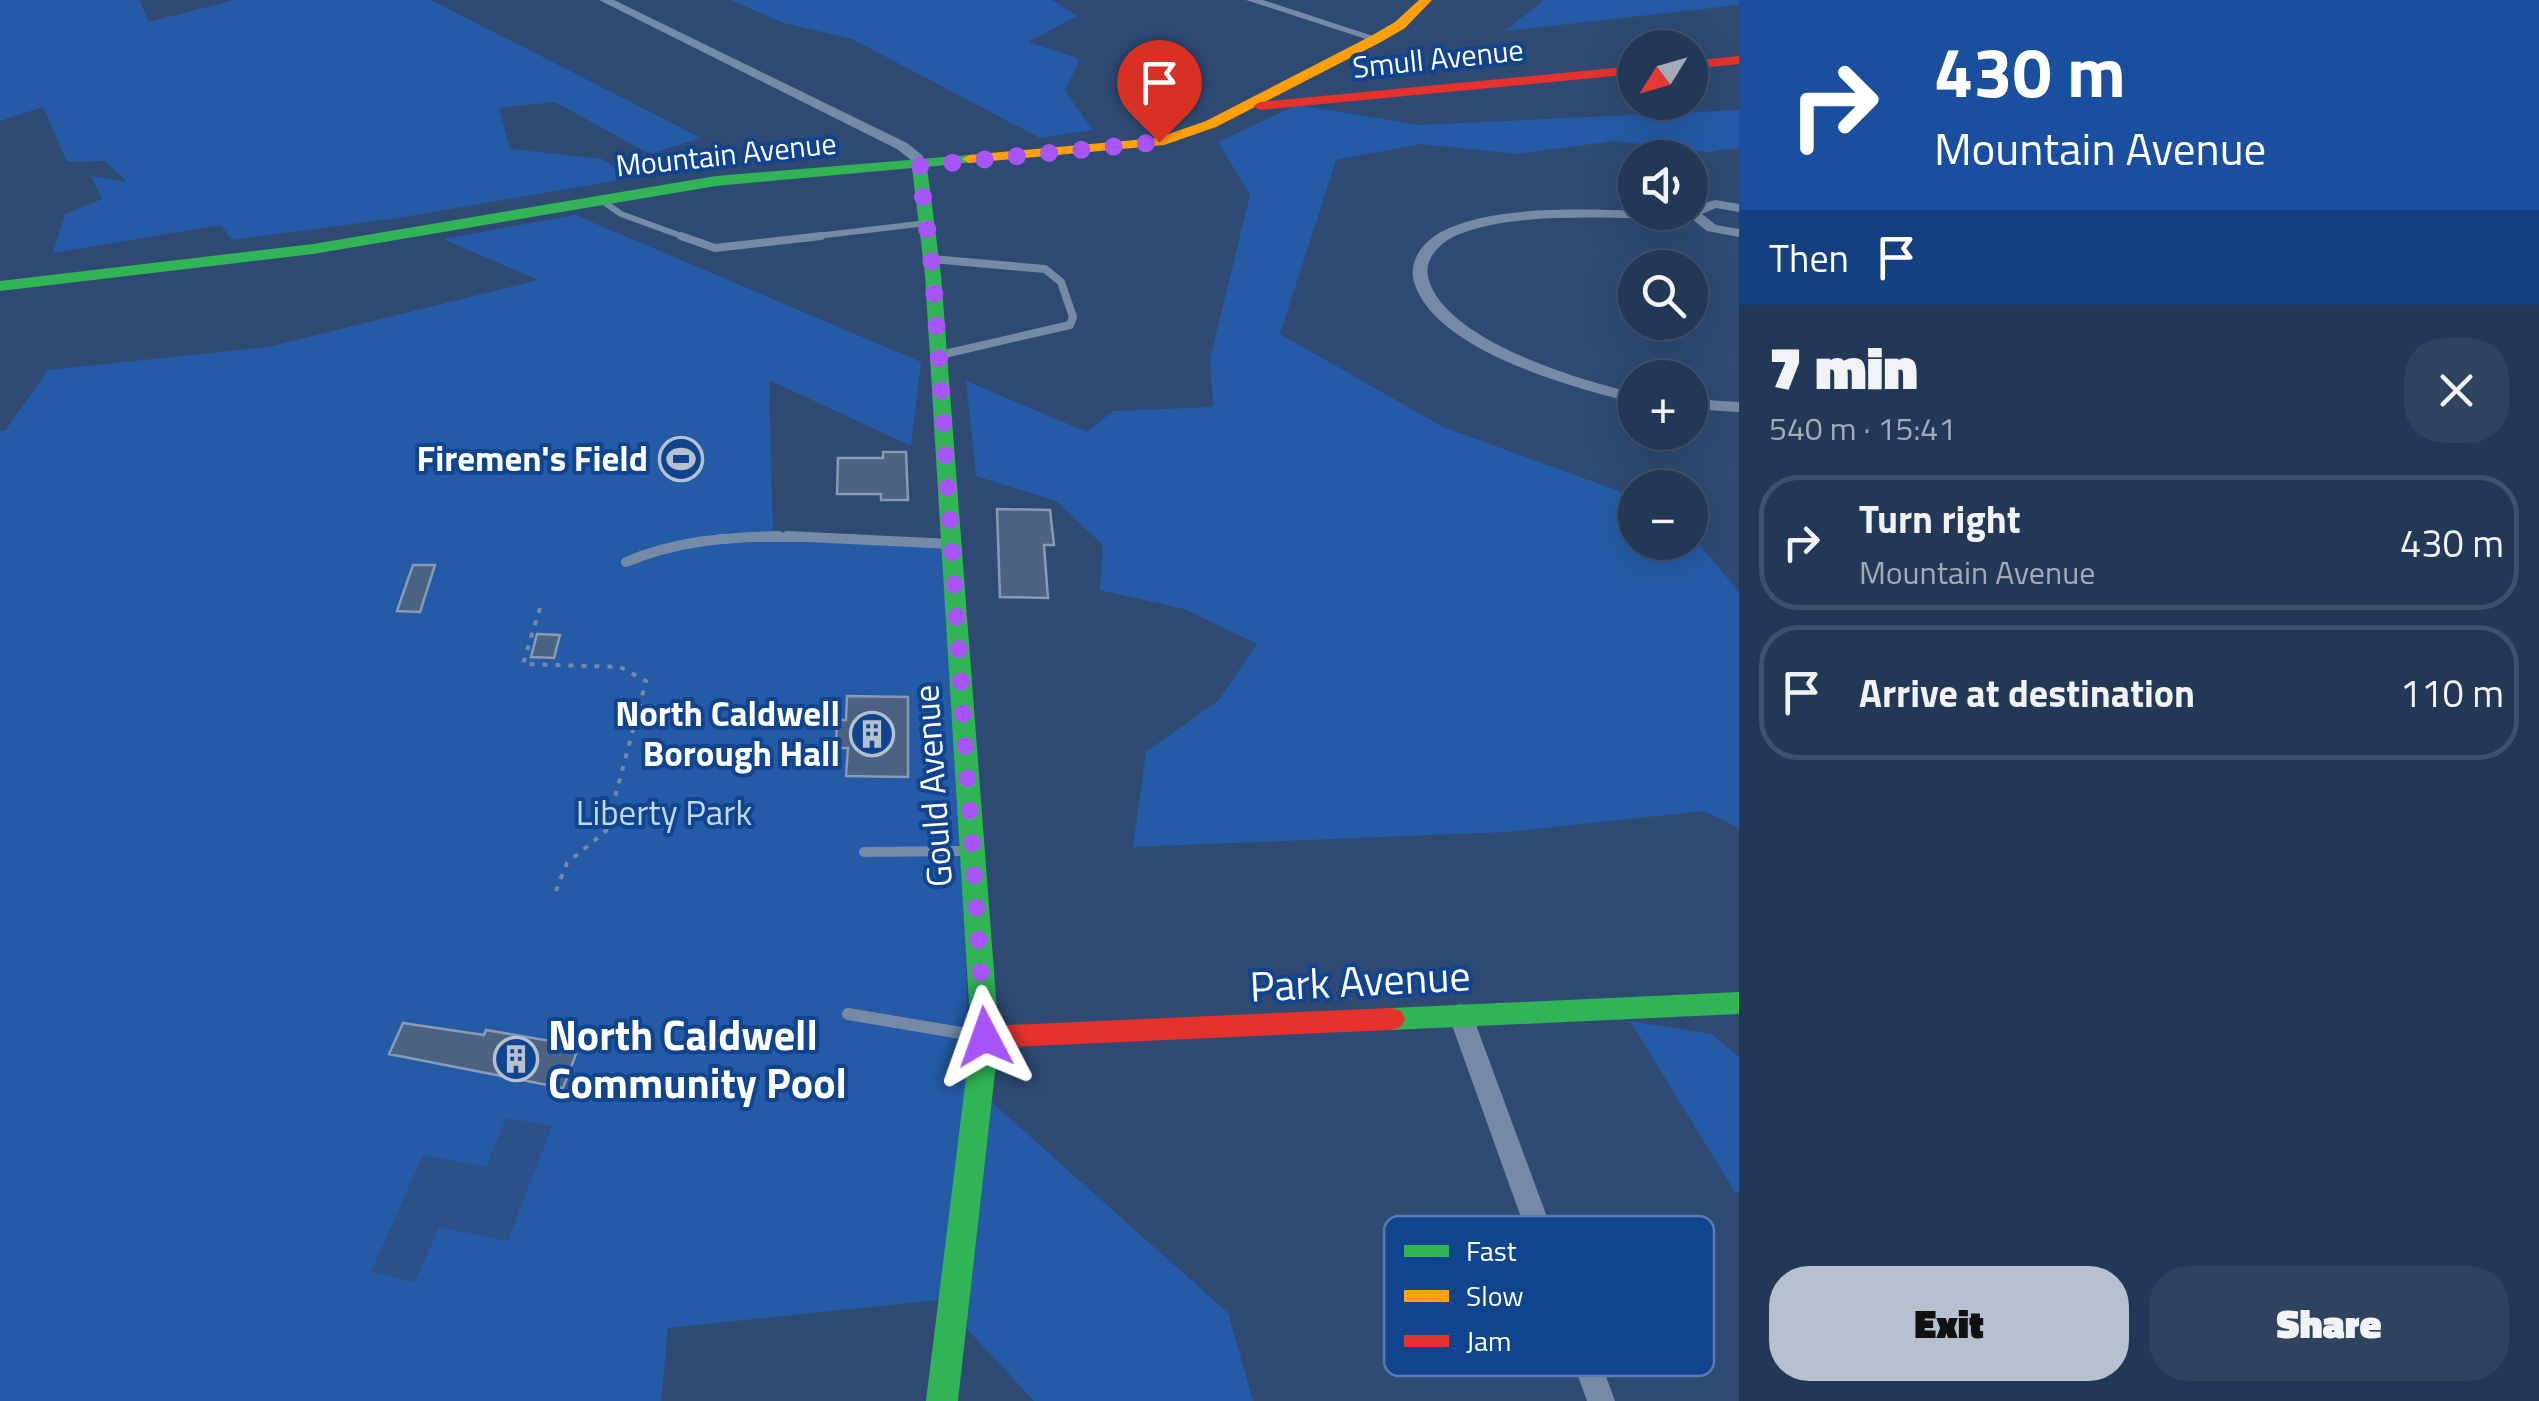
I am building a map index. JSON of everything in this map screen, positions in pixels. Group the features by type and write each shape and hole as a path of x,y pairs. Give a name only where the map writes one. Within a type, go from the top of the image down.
{"street":[{"path":"605,0 902,146 917,158 919,166"},
{"path":"1252,0 1376,38"},
{"name":"Mountain Avenue","path":"0,286 278,254 716,181 1159,142 1199,129 1294,82 1400,25 1426,0"},
{"path":"1708,63 1739,60"},
{"name":"Smull Avenue","path":"1248,105 1618,72"},
{"path":"1294,82 1347,98"},
{"name":"Gould Avenue","path":"919,166 932,259 985,1037 942,1401"},
{"path":"1708,205 1739,208"},
{"path":"1618,218 1486,222 1444,237 1421,262 1419,276 1424,292 1472,335 1540,370 1618,393"},
{"path":"1708,225 1739,233"},
{"path":"1708,405 1739,407"},
{"name":"Park Avenue","path":"985,1037 1739,1003"},
{"path":"1460,1014 1534,1216"},
{"path":"1592,1376 1601,1401"}],"lane":[{"path":"600,200 621,214 716,248 928,223"},
{"path":"932,259 1045,269 1061,282 1073,317 1070,324 939,356"},
{"path":"626,562 667,544 738,536 952,544"},
{"path":"864,852 973,851"},
{"path":"848,1014 985,1037"}],"path":[{"path":"540,608 523,664 620,667 646,680 606,831 566,863 555,893"}],"green space":[{"path":"0,0 139,0 149,22 234,0 431,0 701,138 650,154 555,102 499,108 510,149 602,159 632,178 398,218 232,240 221,225 53,253 65,214 102,199 91,176 127,182 105,161 67,162 43,107 0,121"},
{"path":"730,0 1052,0 1077,16 1028,42 1080,59 1065,91 1093,130 1040,138 852,39 784,23"},
{"path":"1544,0 1739,0 1739,5 1505,31"},
{"path":"1297,105 1420,125 1618,116 1618,120 1708,120 1708,111 1739,110 1739,148 1708,152 1708,140 1618,140 1516,154 1421,144 1336,160 1280,334 1443,427 1618,491 1618,560 1708,560 1708,555 1739,592 1739,828 1704,811 1507,832 1133,847 1146,752 1219,700 1257,644 1184,609 1100,590 1103,545 1056,501 976,476 966,381 1087,432 1113,411 1213,407 1210,359 1250,195 1218,142"},
{"name":"Liberty Park","path":"575,215 921,362 911,446 769,380 773,535 952,541 970,1083 1228,1313 1253,1401 1034,1401 940,1300 668,1328 661,1401 0,1401 0,431 5,431 48,370 268,347 538,280 443,239"},
{"path":"1630,1021 1711,1034 1739,1057 1739,1192 1735,1192"}],"shaded area":[{"path":"506,1118 552,1126 508,1241 439,1227 415,1282 371,1272 423,1155 486,1167"}],"building":[{"path":"883,452 906,452 908,500 881,500 881,494 837,494 838,458 883,458"},
{"path":"997,509 1050,510 1054,545 1044,545 1048,598 1000,597"},
{"path":"413,565 435,565 420,612 397,611"},
{"path":"537,634 560,635 554,658 531,657"},
{"name":"North Caldwell Borough Hall","path":"847,696 908,697 908,777 846,776 848,748 836,748 837,720 846,720"},
{"name":"North Caldwell Community Pool","path":"403,1023 484,1035 486,1030 579,1046 563,1088 389,1054"}],"traffic: fast":[{"path":"0,286 313,249 716,181 969,159"},
{"path":"919,166 933,275 985,1037 942,1401"},
{"path":"1391,1019 1739,1003"}],"traffic: slow":[{"path":"969,159 1159,142 1211,124 1376,39 1400,25 1426,0"}],"traffic: jam":[{"path":"1708,63 1739,60"},
{"path":"1260,106 1618,72"},
{"path":"985,1037 1391,1019"}],"place":[{"name":"Firemen's Field","path":"681,459"},
{"name":"North Caldwell Borough Hall","path":"872,734"},
{"name":"North Caldwell Community Pool","path":"516,1059"}],"route":[{"path":"985,1037 933,274 919,166 1159,142"}]}
